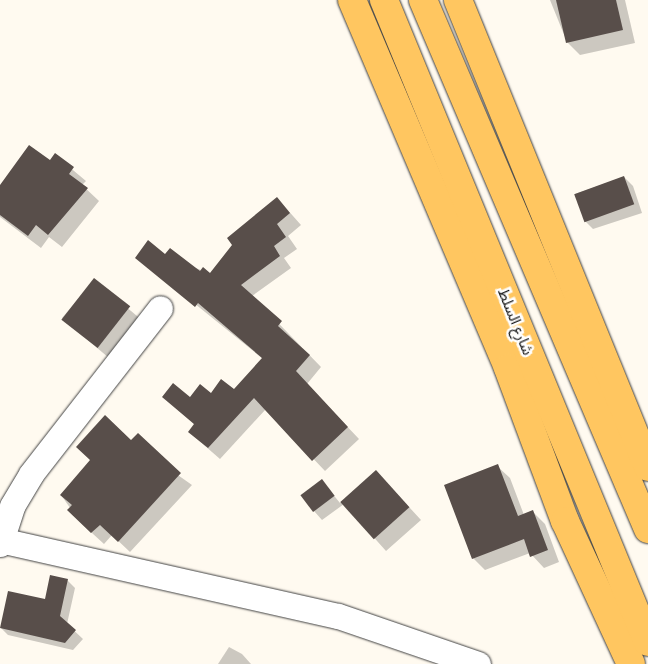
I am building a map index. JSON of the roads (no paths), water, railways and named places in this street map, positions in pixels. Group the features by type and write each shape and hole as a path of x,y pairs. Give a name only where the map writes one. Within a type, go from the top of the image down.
{"main road":[{"path":"352,0 508,368 566,521 631,664"},
{"name":"شارع السلط","path":"384,0 567,452 648,642"},
{"path":"423,0 648,529"},
{"path":"458,0 648,465"}],"street":[{"path":"160,308 31,474 12,506 0,542 338,616 478,664"}]}
